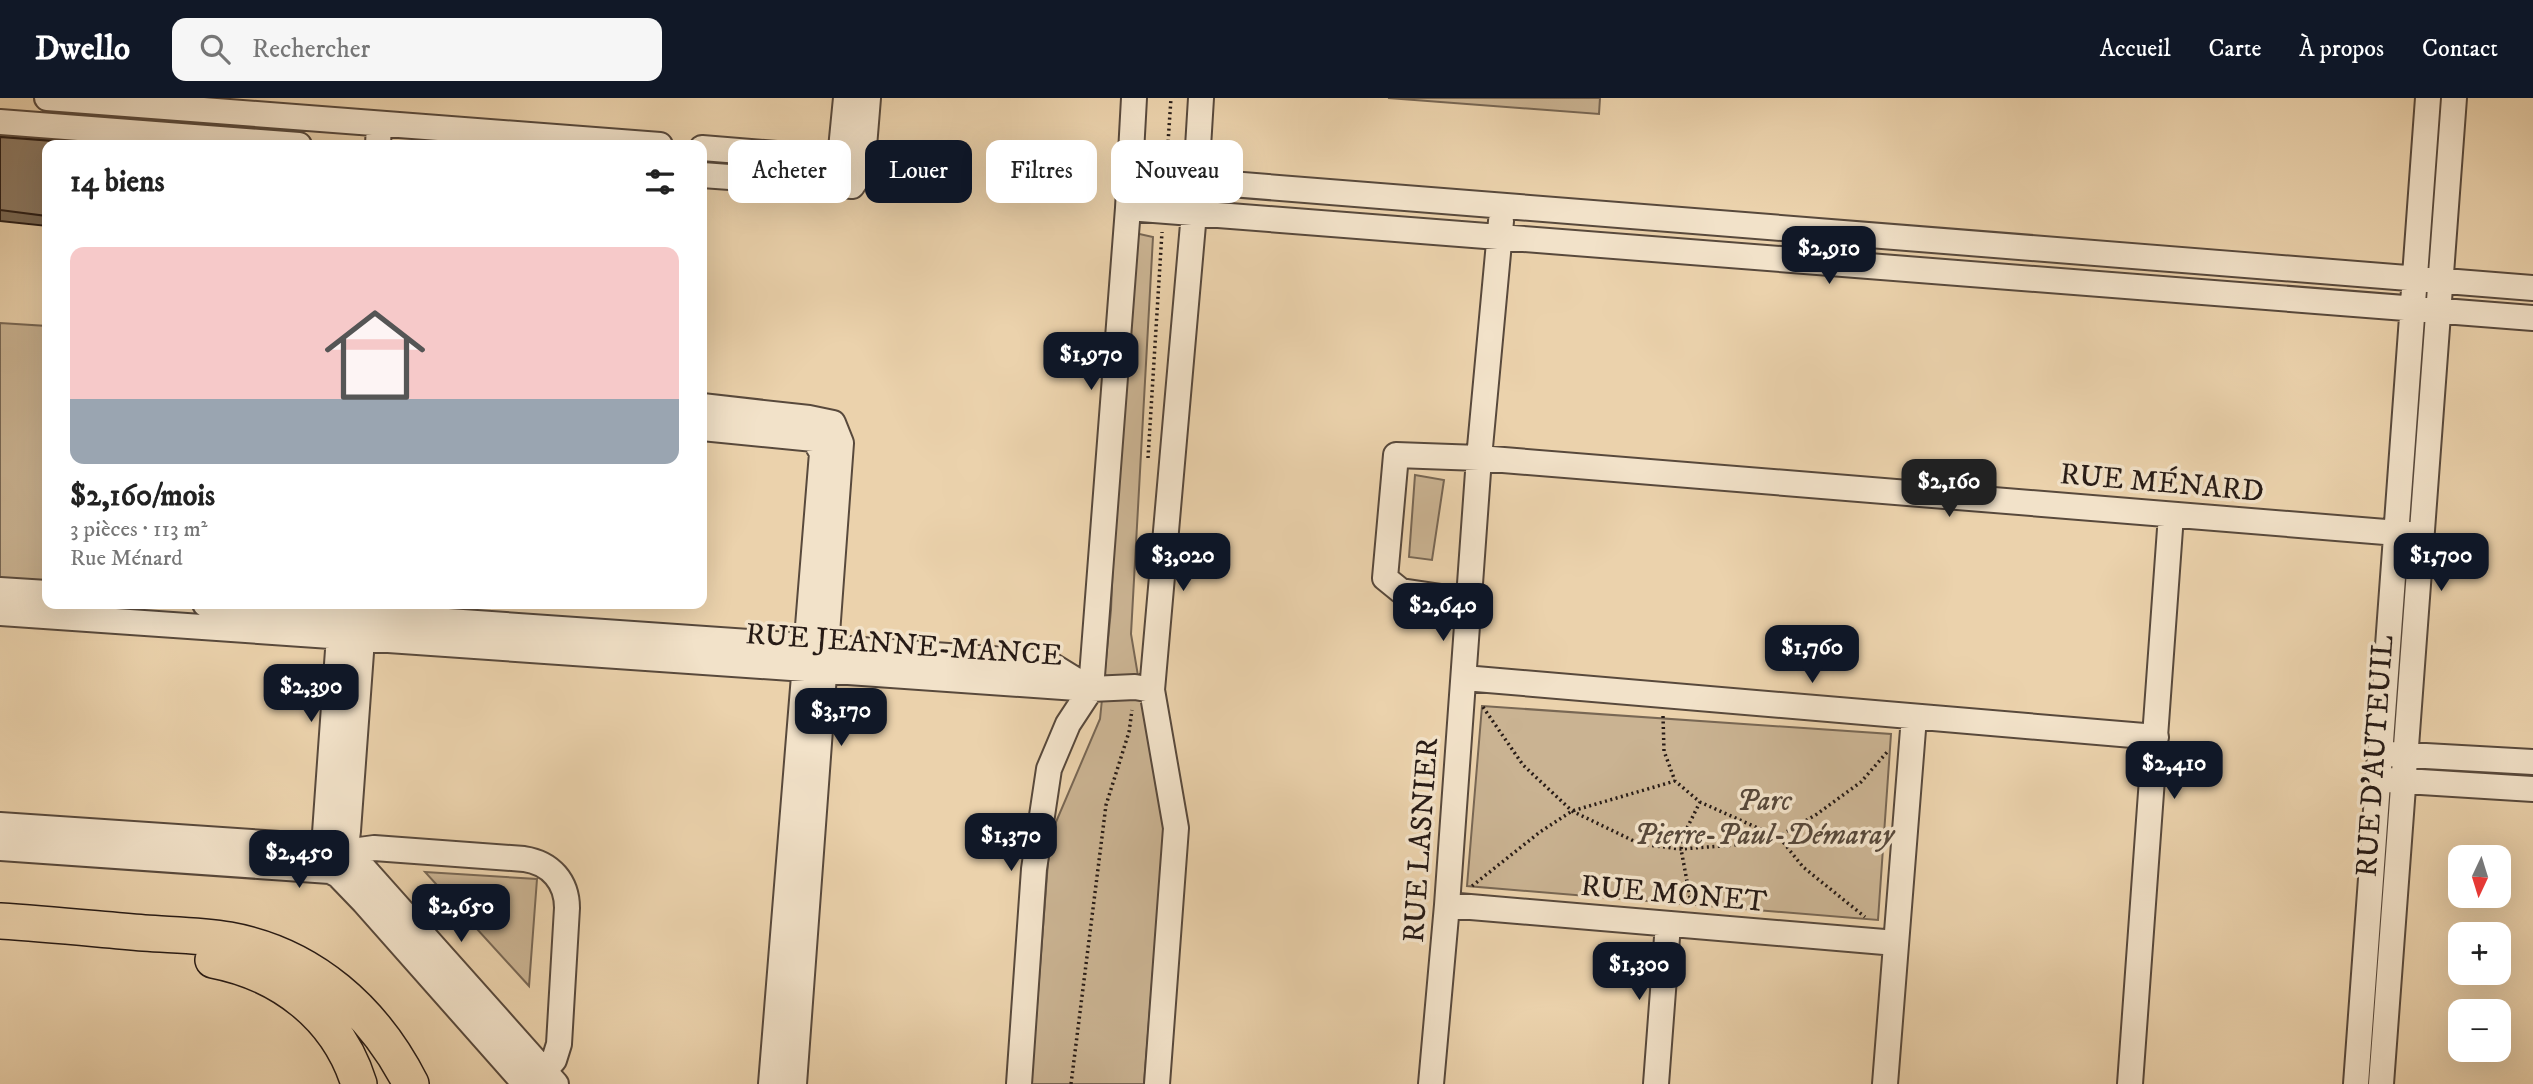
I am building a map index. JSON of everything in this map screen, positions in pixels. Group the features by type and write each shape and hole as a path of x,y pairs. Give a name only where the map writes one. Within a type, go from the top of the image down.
{"highway":[{"path":"0,921 215,938 271,951 317,975 359,1009 383,1036 411,1084"},
{"path":"0,946 199,958 232,964 264,975 291,991 327,1023 345,1049 359,1084"}],"street":[{"path":"47,98 379,134 521,140"},
{"path":"842,140 846,98"},
{"path":"707,175 852,186 862,171 868,98"},
{"path":"1132,140 1134,98"},
{"path":"1198,140 1201,98"},
{"name":"RUE D'AUTEUIL","path":"2356,1084 2428,98"},
{"name":"RUE D'AUTEUIL","path":"2381,1084 2454,98"},
{"path":"85,130 87,101"},
{"path":"0,122 228,140"},
{"path":"707,148 728,150"},
{"path":"1243,186 2533,288"},
{"path":"1019,1084 1034,869 1049,769 1068,724 1091,689 1128,203"},
{"path":"1157,1084 1176,828 1143,689 1195,203"},
{"name":"RUE LASNIER","path":"1431,1084 1447,905 1479,458 1503,206"},
{"path":"1128,208 2533,318"},
{"path":"1721,254 1723,223"},
{"path":"1964,274 1966,243"},
{"path":"2194,291 2196,261"},
{"path":"707,407 832,423"},
{"path":"707,428 814,439 832,423"},
{"path":"814,659 841,443 832,423"},
{"path":"794,1084 788,1013 814,659 822,453 814,439"},
{"path":"1468,601 1401,591 1385,578 1396,455 1479,458"},
{"name":"RUE MÉNARD","path":"1479,458 2422,535"},
{"path":"2130,1084 2171,514"},
{"path":"0,590 42,593"},
{"name":"RUE JEANNE-MANCE","path":"242,609 346,623 367,609 1091,689 1143,689"},
{"name":"RUE JEANNE-MANCE","path":"0,613 346,623 814,659"},
{"path":"0,825 82,842 332,861 374,848 538,862 556,875 564,887 567,908 559,1044 554,1060 540,1081 332,861 346,623"},
{"path":"1464,678 1913,720 2156,737"},
{"path":"1885,1084 1913,720"},
{"path":"2379,753 2533,762"},
{"path":"2378,779 2533,789"},
{"path":"0,848 82,842"},
{"name":"RUE MONET","path":"1447,905 1896,943"},
{"path":"1656,1084 1668,924"},
{"path":"771,1084 788,1013"}],"path":[{"path":"1168,140 1171,98"},
{"path":"1148,470 1163,211"},
{"path":"1464,678 1523,765 1572,811 1640,844 1681,849 1734,845 1776,838 1817,814 1861,782 1913,720"},
{"path":"1072,1084 1106,805 1143,689"},
{"path":"1663,695 1664,751 1675,781 1700,802 1783,842 1802,867 1865,918"},
{"path":"1447,905 1540,832 1572,811 1675,781"},
{"path":"1695,926 1681,849 1684,834 1700,802"}],"green space":[{"path":"1388,98 1600,98 1599,114"},
{"path":"1126,231 1153,237 1131,634 1164,831 1144,1084 1031,1084 1050,836 1100,719 1111,610"},
{"path":"0,323 42,326 42,593 0,590"},
{"path":"1415,475 1444,480 1432,560 1409,557"},
{"name":"Parc Pierre-Paul-Démaray","path":"1482,706 1891,734 1878,920 1467,886"},
{"path":"425,872 537,879 529,986"}],"building":[{"path":"0,137 42,140 42,215 0,210"}]}
